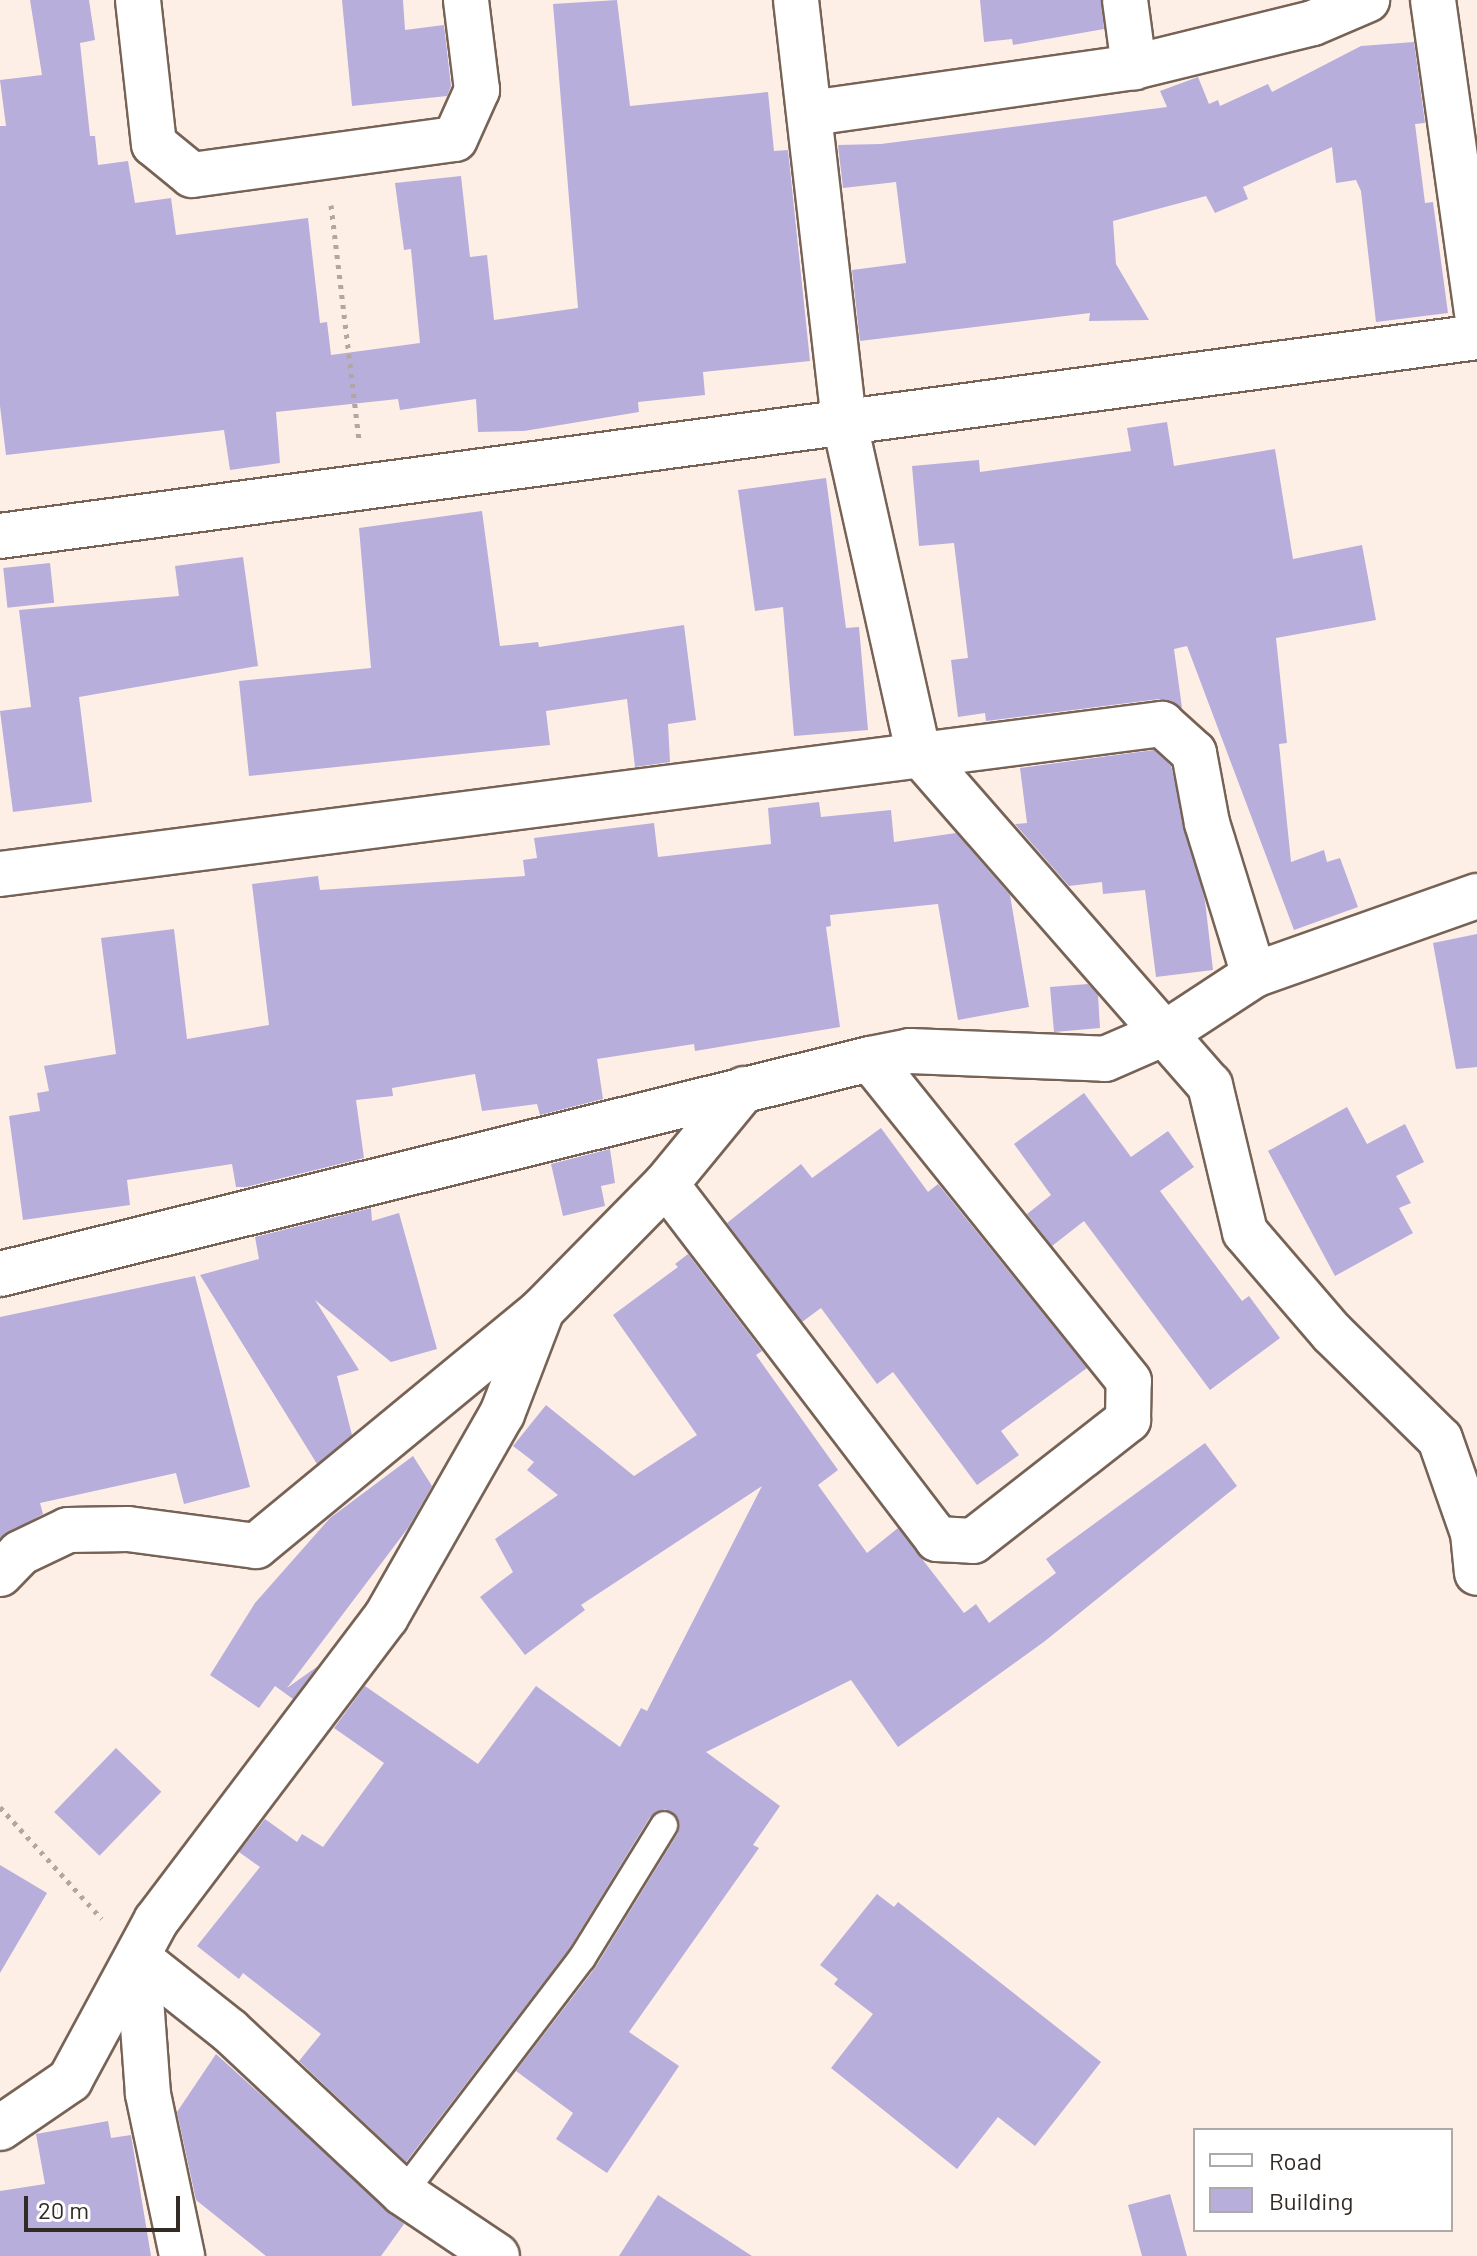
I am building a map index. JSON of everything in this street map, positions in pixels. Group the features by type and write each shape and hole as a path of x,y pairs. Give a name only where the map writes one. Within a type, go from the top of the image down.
{"street":[{"path":"138,0 154,144 192,175 455,139 477,90 466,0"},
{"path":"796,0 844,420 918,752 1167,1032 1210,1085 1245,1232 1332,1333 1440,1439 1476,1545"},
{"path":"1125,0 1134,67"},
{"path":"811,113 1134,67 1313,23 1367,0"},
{"path":"1433,0 1477,313"},
{"path":"0,536 1477,337"},
{"path":"0,874 918,752 1162,724 1194,753 1207,823 1254,975"},
{"path":"0,1274 744,1089 910,1051 1105,1059 1167,1032 1254,975 1477,896"},
{"path":"666,1184 937,1539 973,1541 1128,1420 1129,1381 870,1059"},
{"path":"0,1574 20,1553 68,1530 128,1529 256,1546 542,1310 666,1184 744,1089"},
{"path":"7,2113 70,2080 156,1921 386,1617 502,1414 542,1310"},
{"path":"138,1958 230,2031 403,2193 497,2256"},
{"path":"138,1958 148,2094 182,2256"}],"lane":[{"path":"403,2193 582,1958 664,1825"}],"path":[{"path":"325,156 365,489"},
{"path":"0,1807 138,1958"}],"building":[{"path":"30,0 89,0 95,40 80,43 90,136 95,136 98,165 128,161 135,203 171,198 176,235 308,218 320,323 327,322 331,355 420,343 411,249 404,250 395,183 461,176 470,257 487,255 494,320 578,308 553,4 617,0 630,106 768,92 774,151 788,150 810,361 703,372 705,395 638,402 639,412 524,431 478,432 476,399 400,410 398,399 276,412 280,463 230,470 224,430 6,455 0,406 0,126 6,126 0,80 42,75"},
{"path":"342,0 403,0 405,30 444,25 451,86 447,96 352,106"},
{"path":"980,0 1101,0 1104,29 1013,45 1012,39 984,42"},
{"path":"1414,42 1425,123 1415,124 1425,203 1433,202 1448,313 1376,322 1361,191 1356,180 1336,183 1332,147 1243,187 1248,199 1215,213 1206,196 1113,221 1116,264 1149,320 1089,321 1090,313 860,341 852,270 906,263 896,182 843,188 838,145 881,144 1167,107 1160,91 1198,77 1209,104 1218,100 1220,106 1268,84 1272,92 1361,46"},
{"path":"1167,422 1174,466 1275,449 1293,559 1362,545 1376,620 1276,638 1287,743 1279,744 1291,862 1324,850 1327,862 1340,858 1358,907 1294,930 1187,646 1174,649 1182,708 1159,699 986,721 985,713 958,717 951,660 968,658 954,543 919,546 912,466 979,460 980,472 1131,451 1127,428"},
{"path":"826,478 846,628 859,627 868,730 794,736 783,607 755,611 738,490"},
{"path":"482,511 500,646 538,642 539,647 684,625 696,720 668,724 670,762 635,767 627,699 546,711 550,745 249,776 239,681 371,668 359,528"},
{"path":"243,557 258,666 79,697 92,802 13,812 0,711 31,707 19,610 179,596 175,566"},
{"path":"50,563 54,603 7,608 3,568"},
{"path":"1154,750 1171,766 1205,901 1213,970 1156,977 1145,890 1103,894 1102,882 1069,886 1015,824 1027,823 1020,768"},
{"path":"819,802 821,817 891,810 894,842 956,833 1010,895 1029,1007 958,1020 938,904 830,915 831,926 826,927 840,1027 695,1051 694,1044 597,1059 603,1099 540,1115 537,1104 482,1111 475,1074 392,1088 393,1096 356,1100 364,1158 246,1187 236,1187 232,1164 127,1180 130,1205 23,1220 9,1116 40,1111 37,1093 49,1091 44,1066 116,1054 101,938 174,929 187,1039 269,1025 252,884 318,876 320,890 525,876 523,860 537,858 534,838 654,823 658,857 771,844 768,808"},
{"path":"1477,934 1477,1067 1456,1069 1433,943"},
{"path":"1088,984 1098,995 1100,1028 1054,1032 1050,987"},
{"path":"1084,1093 1131,1157 1168,1131 1194,1167 1160,1191 1242,1301 1249,1296 1280,1338 1210,1390 1084,1221 1052,1246 1027,1214 1051,1195 1014,1144"},
{"path":"1347,1107 1367,1144 1405,1124 1424,1162 1396,1176 1411,1203 1399,1208 1413,1233 1335,1276 1268,1151"},
{"path":"881,1128 928,1192 938,1184 1087,1368 1001,1431 1019,1455 977,1485 893,1372 877,1384 821,1308 802,1322 727,1223 801,1164 812,1178"},
{"path":"610,1149 615,1183 601,1186 605,1206 563,1216 551,1164"},
{"path":"371,1208 372,1221 399,1213 437,1349 391,1362 315,1300 359,1370 337,1376 352,1435 317,1464 200,1275 259,1259 255,1237"},
{"path":"688,1254 762,1351 756,1355 838,1470 818,1485 867,1553 898,1528 964,1613 976,1604 989,1623 1056,1573 1046,1559 1205,1443 1237,1486 1045,1641 898,1747 851,1680 706,1752 780,1806 753,1845 759,1848 629,2032 679,2066 607,2173 556,2139 573,2113 516,2071 595,1968 678,1833 678,1818 665,1809 650,1817 569,1949 406,2162 299,2061 321,2034 243,1973 239,1979 197,1946 260,1867 239,1852 265,1819 297,1842 302,1834 323,1847 384,1763 334,1728 365,1686 478,1764 536,1686 620,1747 641,1708 647,1711 762,1486 581,1605 585,1610 525,1655 480,1597 513,1572 495,1539 558,1495 527,1470 534,1462 513,1446 546,1405 634,1476 697,1435 613,1315 678,1267 675,1264"},
{"path":"195,1276 250,1487 184,1504 176,1473 40,1503 43,1514 0,1538 0,1317"},
{"path":"413,1456 432,1486 408,1528 287,1688 318,1666 293,1699 275,1686 259,1708 210,1675 255,1603 330,1518"},
{"path":"116,1748 161,1792 99,1856 54,1812"},
{"path":"0,1865 47,1893 0,1973"},
{"path":"877,1894 894,1907 898,1902 1101,2062 1035,2146 998,2117 957,2169 831,2068 873,2014 834,1984 838,1979 820,1965"},
{"path":"216,2054 404,2224 381,2256 266,2256 196,2200 177,2112"},
{"path":"108,2121 111,2138 131,2135 151,2256 0,2256 0,2191 45,2184 36,2134"},
{"path":"1170,2194 1187,2256 1142,2256 1128,2205"},
{"path":"658,2195 752,2256 619,2256"}]}
